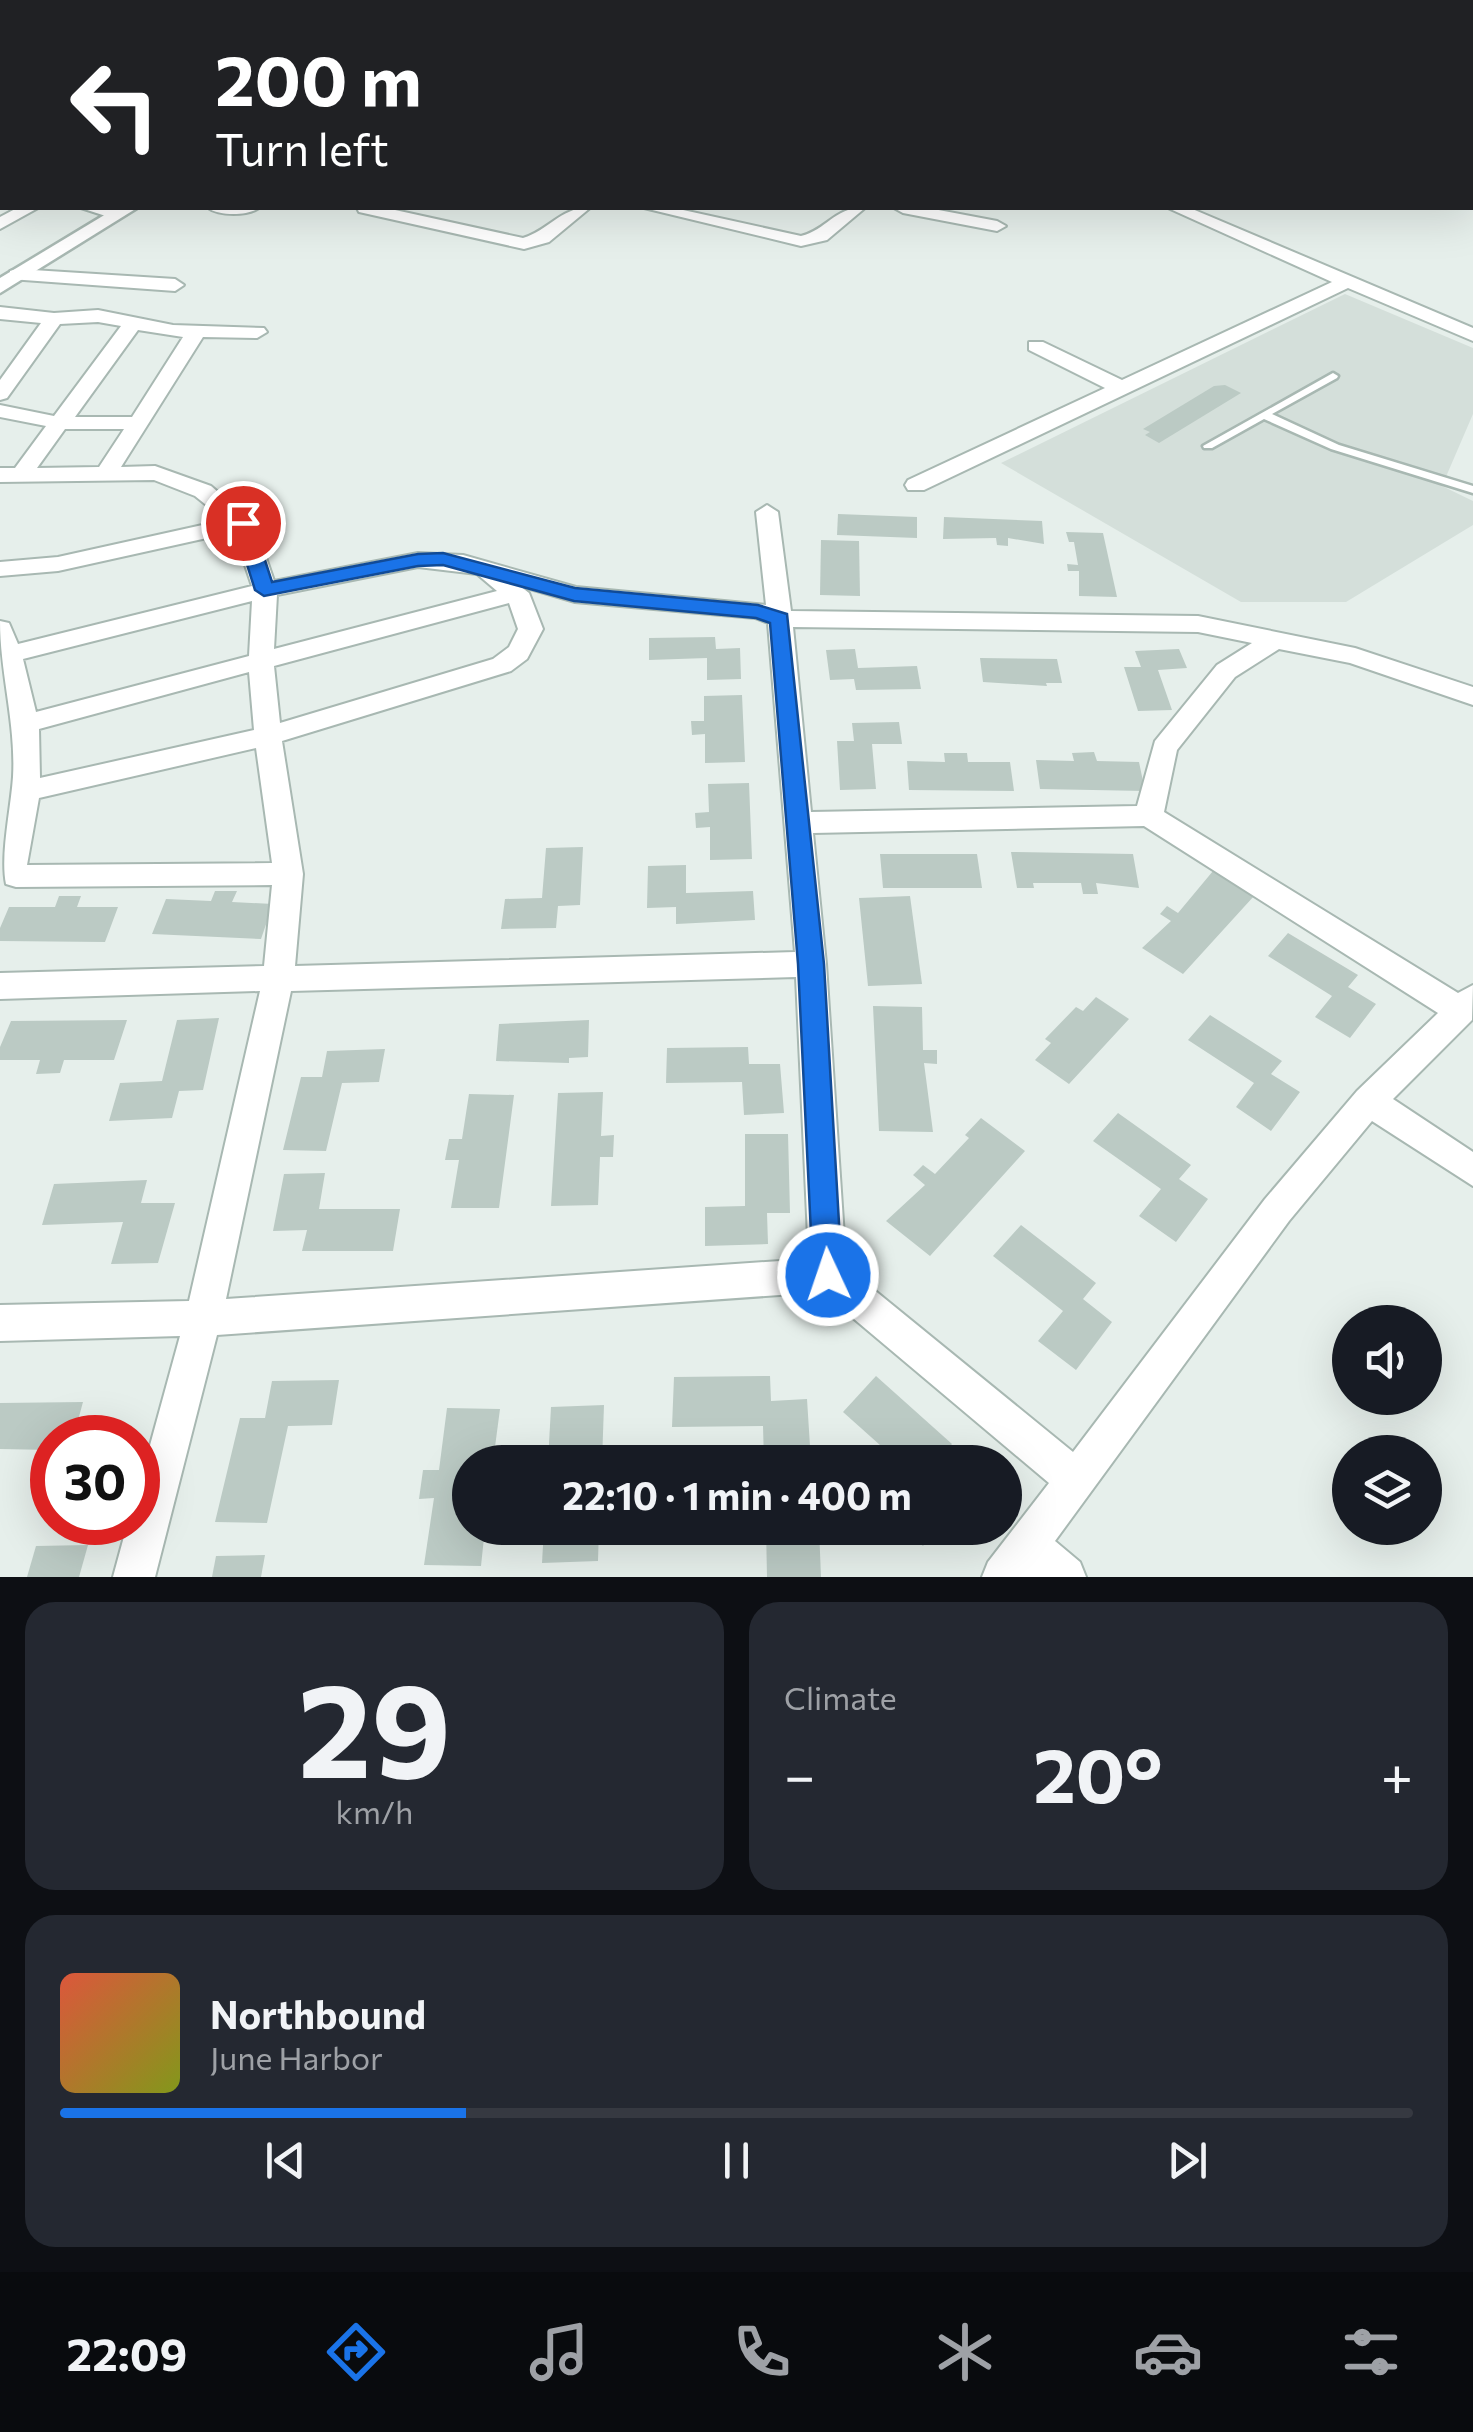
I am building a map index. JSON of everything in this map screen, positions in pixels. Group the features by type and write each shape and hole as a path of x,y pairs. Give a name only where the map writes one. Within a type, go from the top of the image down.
{"street":[{"path":"0,224 25,210"},
{"path":"374,210 524,244 543,238 578,210"},
{"path":"662,210 801,241 821,236 854,210"},
{"path":"913,210 997,226"},
{"path":"1180,210 1473,335"},
{"path":"5,283 122,211"},
{"path":"5,283 174,285"},
{"path":"916,485 1344,283"},
{"path":"0,313 54,319 98,316 163,330 257,332"},
{"path":"0,394 54,319"},
{"path":"11,475 60,423 133,323"},
{"path":"106,475 196,332"},
{"path":"1036,346 1124,389"},
{"path":"0,411 60,423 140,423"},
{"path":"11,475 154,473 181,480 203,491 243,523 264,590 261,662 288,874 278,978 204,1318 134,1577"},
{"path":"767,512 811,964 828,1275"},
{"path":"0,569 58,564 243,523"},
{"path":"288,874 29,879 16,876 9,843 28,791 28,723 5,642 418,560 443,559 574,594 758,612 780,619 1198,624 1355,656 1473,696"},
{"path":"28,791 268,736 502,665 520,654 529,638 530,614 518,593 488,572"},
{"path":"28,723 518,593"},
{"path":"1198,624 1226,671"},
{"path":"1149,816 1164,748 1226,671 1277,639"},
{"path":"798,823 1149,816 1467,1004 1369,1101 1277,1210 1015,1560 1064,1577"},
{"path":"0,986 811,964"},
{"path":"1369,1101 1473,1171"},
{"path":"0,1324 204,1318 828,1275 1074,1479"}],"lane":[{"path":"1208,446 1332,376"},
{"path":"1265,416 1335,448 1473,490"}],"shaded area":[{"path":"1345,294 1473,348 1473,414 1442,486 1473,501 1473,525 1346,602 1241,602 1001,463"}],"building":[{"path":"1225,385 1241,393 1159,443 1145,435 1150,432 1143,429 1214,386"},
{"path":"838,514 917,517 917,538 837,535"},
{"path":"944,517 1042,521 1044,544 1008,538 1008,546 997,545 996,538 943,539"},
{"path":"1066,532 1103,533 1117,597 1079,596 1079,571 1068,571 1067,564 1078,565 1074,542 1069,542"},
{"path":"821,540 859,541 860,596 820,595"},
{"path":"715,637 716,649 740,648 741,679 707,680 707,658 649,660 649,638"},
{"path":"855,649 858,668 917,666 921,689 856,690 854,679 830,680 826,650"},
{"path":"1179,649 1187,668 1158,670 1172,710 1138,711 1124,667 1141,667 1135,651"},
{"path":"980,658 1057,659 1062,683 1046,683 1047,686 983,682"},
{"path":"742,695 745,762 705,763 705,734 692,735 691,721 704,721 704,696"},
{"path":"899,722 902,744 872,744 876,789 840,790 837,741 854,741 852,723"},
{"path":"1094,752 1097,761 1139,762 1145,791 1040,789 1036,760 1074,761 1072,753"},
{"path":"944,753 967,753 968,762 1010,762 1014,791 909,790 907,761 945,762"},
{"path":"749,783 752,859 710,860 710,827 696,828 695,813 709,812 708,784"},
{"path":"583,847 580,905 558,906 556,928 501,929 505,899 542,898 546,848"},
{"path":"1011,852 1133,854 1139,888 1096,883 1098,894 1083,894 1081,883 1033,883 1034,888 1017,888"},
{"path":"880,854 977,854 982,888 883,888"},
{"path":"686,865 686,893 753,891 755,920 676,924 676,907 647,908 648,866"},
{"path":"1213,871 1254,896 1183,974 1142,948 1171,921 1160,914 1167,906 1178,913"},
{"path":"215,891 237,891 232,902 273,904 261,939 152,934 166,899 211,901"},
{"path":"59,896 81,896 77,907 118,907 105,942 0,941 0,928 9,907 55,907"},
{"path":"910,896 922,984 868,986 859,898"},
{"path":"1288,933 1358,975 1348,987 1376,1004 1350,1038 1315,1017 1332,996 1268,956"},
{"path":"1096,997 1129,1019 1069,1084 1035,1060 1051,1043 1045,1039 1076,1007 1083,1011"},
{"path":"873,1006 922,1007 923,1050 937,1050 937,1064 924,1063 933,1132 879,1131"},
{"path":"1210,1015 1282,1061 1271,1074 1300,1092 1271,1131 1236,1107 1254,1083 1188,1040"},
{"path":"219,1018 203,1090 179,1091 172,1118 109,1121 120,1083 162,1081 177,1020"},
{"path":"127,1020 114,1060 64,1060 60,1073 36,1074 40,1060 0,1060 0,1047 11,1021"},
{"path":"589,1020 588,1057 569,1058 569,1063 496,1061 499,1024"},
{"path":"748,1047 749,1064 780,1064 784,1113 744,1115 742,1082 666,1083 667,1048"},
{"path":"385,1049 379,1082 342,1083 326,1151 283,1150 301,1077 322,1077 327,1051"},
{"path":"603,1092 601,1136 614,1135 613,1157 600,1157 598,1205 551,1206 558,1093"},
{"path":"469,1094 514,1095 499,1208 451,1208 459,1160 445,1160 449,1139 462,1139"},
{"path":"1118,1113 1191,1165 1179,1179 1208,1199 1176,1242 1139,1216 1161,1189 1093,1141"},
{"path":"981,1118 1025,1151 930,1256 886,1221 925,1185 913,1175 923,1165 935,1174 969,1138 965,1135"},
{"path":"745,1134 788,1134 790,1213 767,1213 768,1244 705,1246 705,1207 745,1206"},
{"path":"325,1173 319,1209 400,1209 393,1251 302,1251 307,1230 273,1231 284,1174"},
{"path":"147,1180 141,1203 175,1203 158,1263 111,1264 123,1222 42,1225 54,1184"},
{"path":"1021,1225 1096,1283 1083,1299 1112,1322 1076,1370 1038,1341 1063,1311 993,1256"},
{"path":"770,1376 771,1401 807,1399 810,1445 764,1445 763,1426 672,1427 674,1377"},
{"path":"876,1376 952,1444 880,1445 843,1412"},
{"path":"339,1380 332,1425 288,1426 267,1523 215,1522 240,1418 265,1418 272,1381"},
{"path":"83,1402 79,1415 30,1415 30,1450 0,1449 0,1403"},
{"path":"604,1405 603,1445 549,1445 551,1407"},
{"path":"447,1408 500,1409 495,1445 452,1445 452,1545 483,1545 481,1566 424,1565 434,1498 419,1499 423,1470 439,1470"},
{"path":"88,1545 79,1577 27,1577 36,1546"},
{"path":"543,1545 598,1545 598,1561 542,1563"},
{"path":"766,1545 820,1545 821,1577 767,1577"},
{"path":"265,1555 261,1577 212,1577 216,1556"}],"route":[{"path":"243,523 264,590 418,560 443,559 574,594 758,612 780,619 811,964 828,1275"}]}
